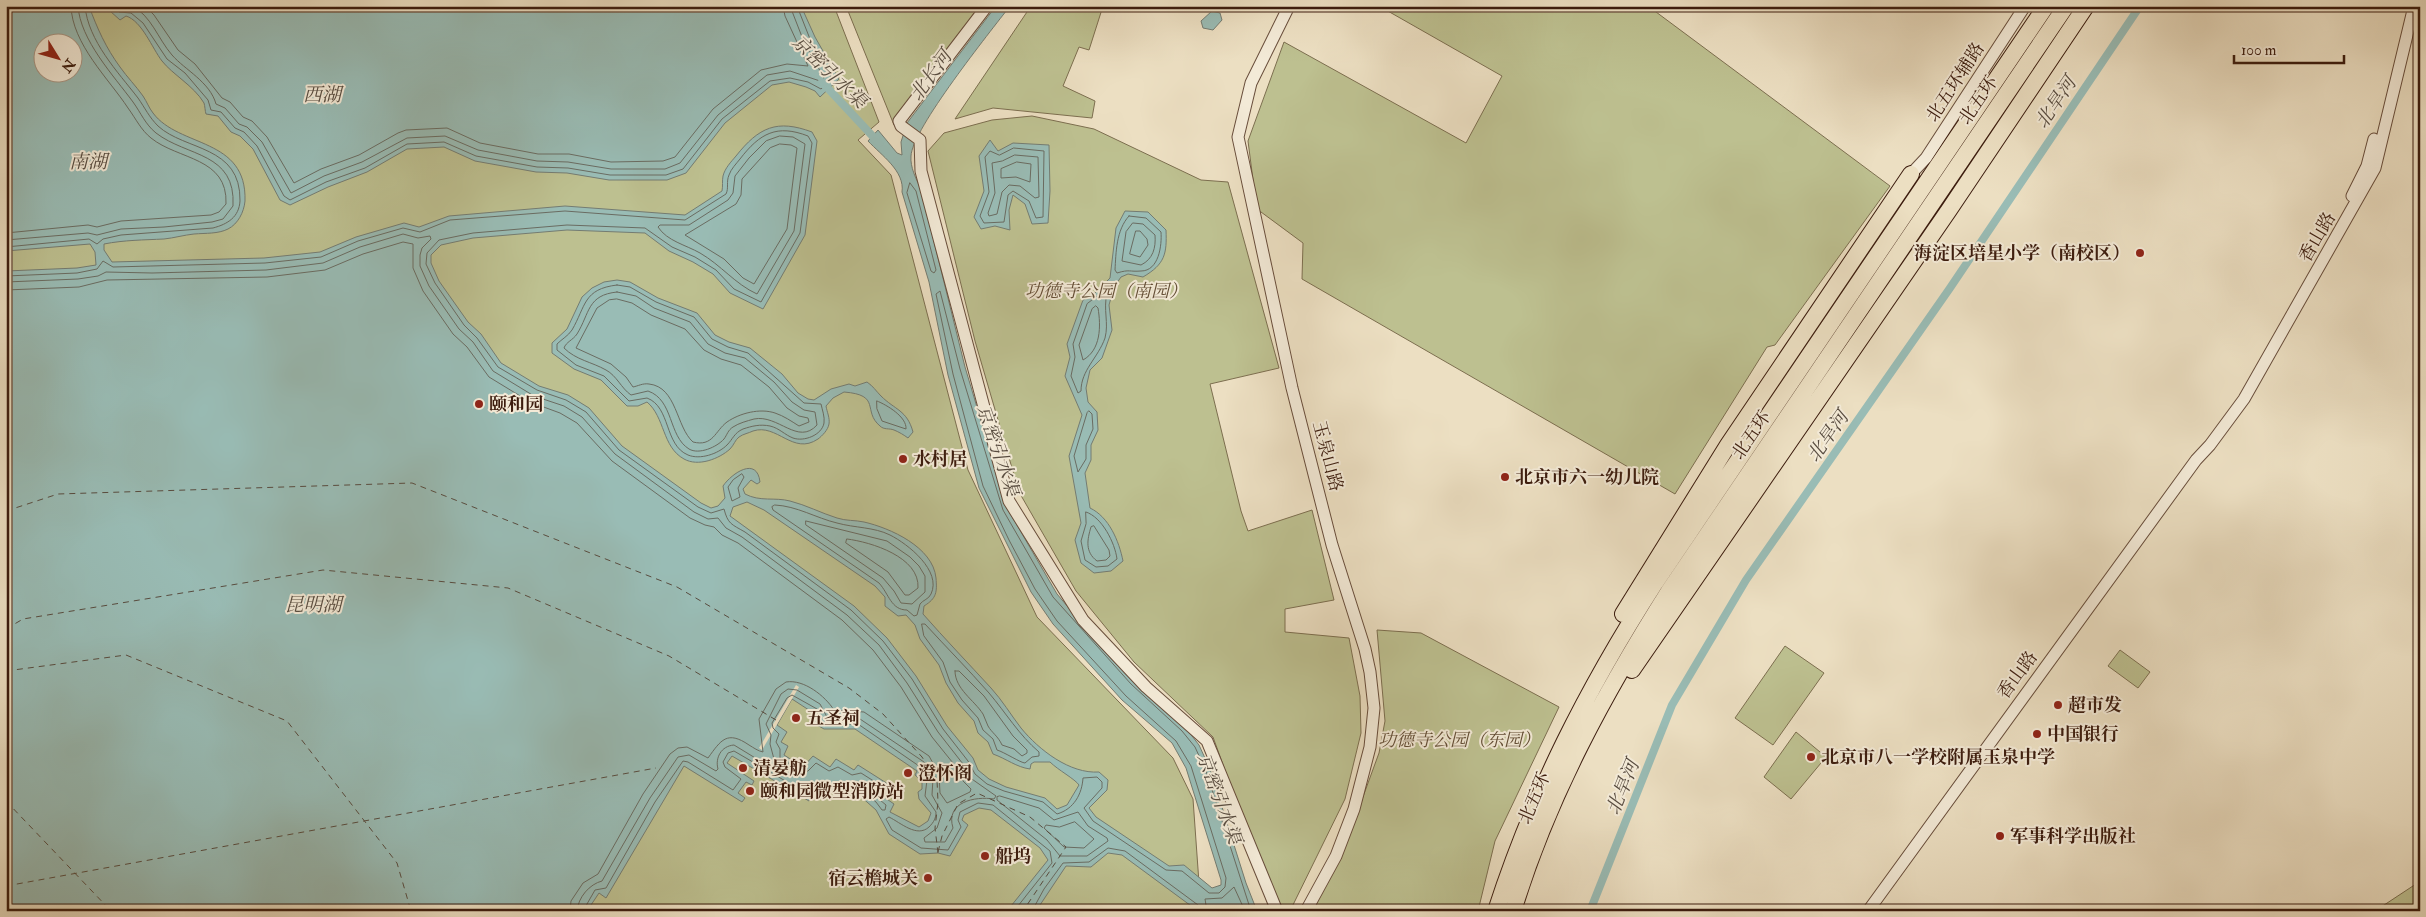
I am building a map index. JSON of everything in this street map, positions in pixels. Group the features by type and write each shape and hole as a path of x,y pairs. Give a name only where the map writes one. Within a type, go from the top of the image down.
{"highway":[{"name":"北五环","path":"1496,911 1513,856 1547,774 1614,647 1655,583 2046,6"},
{"name":"北五环","path":"1513,911 1528,862 1576,750 1627,657 1669,592 2066,6"},
{"path":"1576,750 1949,210 2086,6"},
{"path":"1569,730 1605,647 1640,585 1728,445 1911,174"}],"street":[{"path":"987,6 899,121 901,126 920,140 921,172 1010,501 1083,620 1146,686 1207,741 1277,911"},
{"name":"玉泉山路","path":"1289,6 1251,84 1238,137 1292,388 1332,545 1365,648 1374,708 1370,747 1351,817 1336,856 1306,911"},
{"name":"北五环辅路","path":"1911,174 1926,158 2025,6"},
{"name":"香山路","path":"2196,460 2205,442 2251,376 2358,188 2372,148 2407,6"},
{"name":"香山路","path":"1868,911 2196,460 2210,445 2244,399 2376,168 2414,6"}],"green space":[{"name":"颐和园","path":"6,6 834,6 879,122 858,140 891,175 968,470 1037,617 1173,758 1193,799 1201,911 6,911"},
{"path":"846,6 984,6 894,125"},
{"path":"1031,6 1103,6 1089,50 1079,47 1063,86 1095,101 1092,118 993,108 955,119"},
{"path":"1379,6 1648,6 1890,186 1775,345 1767,347 1675,494 1302,279 1303,243 1257,211 1248,141 1284,42 1466,143 1502,76"},
{"name":"功德寺公园（南园）","path":"1032,116 1094,129 1201,180 1228,182 1279,368 1210,384 1241,511 1248,531 1312,510 1334,600 1285,609 1285,632 1349,638 1360,696 1361,733 1345,799 1290,911 1276,911 1213,737 1134,662 1076,591 1019,492 975,341 928,151 944,133 992,120"},
{"name":"功德寺公园（东园）","path":"1377,630 1421,633 1559,707 1495,841 1478,911 1311,911 1341,857 1379,753 1385,721"},
{"path":"1785,646 1824,673 1773,745 1735,718"},
{"path":"2120,650 2150,672 2138,688 2108,666"},
{"path":"1796,732 1826,757 1791,799 1764,777"},
{"path":"2419,882 2420,911 2375,911"}],"water":[{"name":"昆明湖","path":"6,6 89,6 110,53 143,96 153,113 179,133 224,154 235,165 243,180 245,201 240,217 232,227 216,233 190,234 164,239 104,244 104,250 112,262 264,258 320,252 356,237 404,223 419,227 449,216 565,206 685,215 722,191 723,176 727,168 744,146 761,132 779,126 789,126 812,132 817,141 805,235 763,309 730,293 713,274 669,251 645,233 567,230 473,238 441,245 431,255 431,263 439,281 468,322 481,334 501,363 539,386 568,395 589,408 622,446 701,503 711,508 718,506 725,498 723,486 727,481 738,472 749,468 758,474 760,482 757,484 751,480 743,489 745,494 762,499 790,501 844,520 861,521 874,525 897,534 919,548 933,567 936,578 934,597 924,606 923,614 995,693 1028,736 1046,752 1066,765 1088,772 1099,772 1108,780 1107,790 1089,808 1096,817 1169,866 1184,865 1212,888 1221,885 1221,880 1186,768 1172,743 1122,700 1053,624 1031,592 979,488 948,375 929,282 902,192 900,177 891,164 868,141 878,130 897,153 902,155 901,142 907,123 996,6 1010,6 937,104 915,143 911,156 912,169 921,189 965,367 1007,508 1057,594 1094,638 1185,727 1199,745 1210,769 1246,883 1257,911 1198,911 1122,855 1108,853 1091,867 1066,866 1036,911 1007,911 1048,860 1040,848 991,810 979,808 964,815 962,820 968,825 950,856 938,853 920,854 889,834 876,810 850,787 845,795 835,788 831,793 819,785 809,801 732,756 727,763 754,781 752,785 746,782 738,793 745,798 742,802 684,766 606,898 599,893 587,911 6,911 6,271 77,268 96,265 95,252 90,244 6,251","holes":["747,502 764,510 875,586 885,597 885,606 898,616 906,615 915,625 920,639 939,665 946,683 958,703 974,721 978,733 988,742 993,754 1020,767 1030,769 1031,764 1034,762 1050,762 1079,785 1067,805 1057,809 1045,798 1006,787 989,779 978,770 973,758 947,726 916,676 887,638 854,606 730,516 733,507","792,699 815,714 810,721 824,729 855,729 917,771 915,775 922,781 922,789 918,792 919,799 931,813 928,821 919,827 890,812 894,804 881,795 888,784 858,765 854,770 836,759 830,767 813,756 803,767 784,755 788,746 781,742 787,732 777,725"]},
{"name":"西湖","path":"111,6 801,6 815,37 839,79 820,97 815,91 789,82 772,85 725,123 686,173 667,180 609,180 567,173 536,172 475,161 444,147 407,149 367,172 328,187 290,205 280,200 253,149 240,136 231,132 218,116 206,114 204,103 200,97 162,61 137,23 126,16 120,20 110,11"},
{"path":"1212,11 1220,13 1222,20 1213,30 1203,28 1201,21"},
{"path":"990,140 998,151 1013,143 1049,145 1050,191 1048,223 1032,224 1025,204 1013,195 1009,210 1010,230 995,226 981,229 974,217 984,191 979,156"},
{"path":"1125,211 1148,212 1166,230 1166,246 1163,258 1156,268 1143,277 1128,274 1121,277 1114,287 1109,305 1112,330 1102,358 1090,370 1086,388 1088,402 1097,412 1098,430 1091,445 1091,460 1085,473 1090,508 1108,523 1119,546 1123,561 1111,571 1094,573 1081,563 1075,540 1081,523 1069,456 1082,415 1065,376 1070,357 1067,344 1083,300 1095,293 1110,278 1116,228"},
{"path":"617,280 630,282 658,298 697,313 715,335 729,342 750,348 782,374 798,393 808,399 814,400 831,389 849,384 855,386 867,382 886,401 904,415 913,432 908,438 894,430 882,427 875,420 870,404 863,396 844,392 833,398 826,406 829,422 826,431 818,439 809,443 793,442 770,431 753,431 741,436 730,449 714,459 696,462 684,459 671,447 653,408 647,402 638,406 627,406 601,380 574,369 552,353 552,343 567,329 582,297 592,288 604,282"}],"pier":[{"path":"796,685 799,687 762,750 759,748"}],"waterway":[{"name":"北旱河","path":"1590,911 1672,705 1746,580 1950,288 2140,6"},
{"name":"京密引水渠","path":"822,82 879,143"}],"ferry route":[{"path":"6,511 58,494 412,483 677,587 849,688 883,714 922,757 937,780 938,802 935,828 938,853"},
{"path":"6,629 23,619 323,570 508,588 669,656 776,720"},
{"path":"6,671 126,655 287,721 397,863 411,911"},
{"path":"6,886 656,768"},
{"path":"938,852 942,836 958,804 977,793 1030,817 1066,847 1023,911"},
{"path":"6,801 111,911"}],"place":[{"name":"海淀区培星小学（南校区）","path":"2140,253"},
{"name":"颐和园","path":"479,404"},
{"name":"水村居","path":"903,459"},
{"name":"北京市六一幼儿院","path":"1505,477"},
{"name":"超市发","path":"2058,705"},
{"name":"五圣祠","path":"796,718"},
{"name":"中国银行","path":"2037,734"},
{"name":"北京市八一学校附属玉泉中学","path":"1811,757"},
{"name":"清晏舫","path":"743,768"},
{"name":"澄怀阁","path":"908,773"},
{"name":"颐和园微型消防站","path":"750,791"},
{"name":"军事科学出版社","path":"2000,836"},
{"name":"船坞","path":"985,856"},
{"name":"宿云檐城关","path":"928,878"}],"water label":[{"name":"北长河","path":"930,75"},
{"name":"南湖","path":"88,161"}]}
